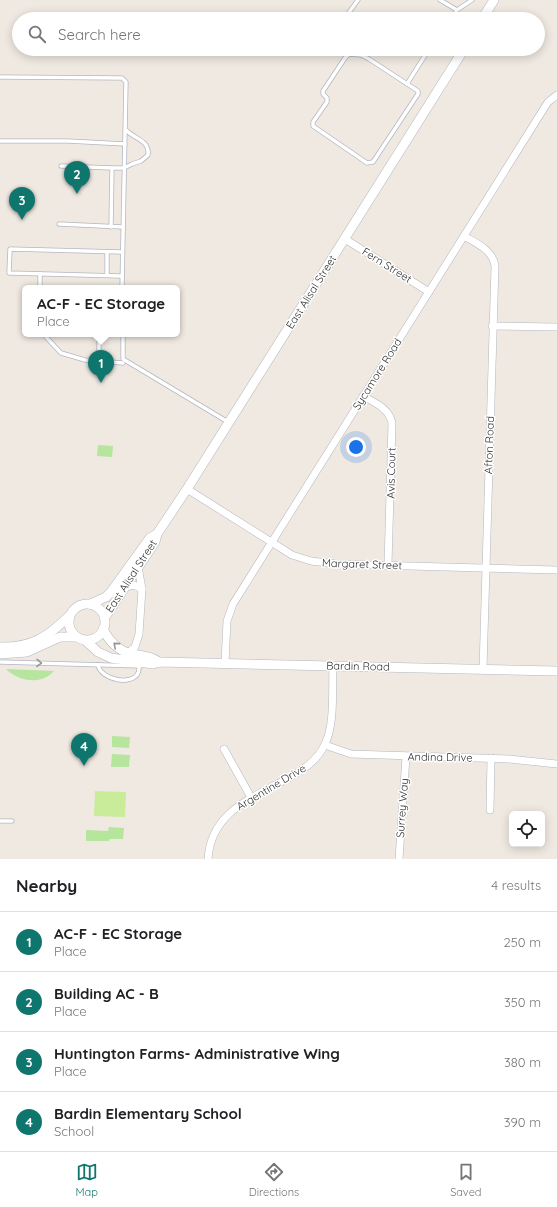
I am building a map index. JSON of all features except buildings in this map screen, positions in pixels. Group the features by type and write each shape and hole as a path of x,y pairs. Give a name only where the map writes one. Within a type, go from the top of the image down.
{"street":[{"path":"486,12 494,0"},
{"name":"East Alisal Street","path":"105,617 155,542 157,534 187,489 459,56"},
{"name":"Sycamore Road","path":"225,663 226,627 230,610 271,542 548,102 557,95"},
{"name":"Afton Road","path":"464,236 485,249 493,259 495,266 492,326 483,669"},
{"name":"Fern Street","path":"345,238 429,292"},
{"path":"492,326 557,327"},
{"name":"Avis Court","path":"363,396 386,410 392,423 388,565"},
{"name":"Margaret Street","path":"187,489 271,542 292,554 311,562 330,564 557,570"},
{"name":"East Alisal Street","path":"90,604 111,592 150,538 157,534"},
{"path":"128,652 136,646 138,641 142,589 138,567"},
{"path":"125,587 134,584 142,589"},
{"path":"0,647 21,646 39,640 53,631 69,616 74,609 83,604 90,604 101,611 105,617 103,630 94,639 86,641 76,638 60,637 27,652 0,654"},
{"path":"69,616 68,625 76,638"},
{"name":"Bardin Road","path":"103,630 118,648 154,658 155,663"},
{"name":"Bardin Road","path":"86,641 98,652 111,658 155,663 225,663 557,671"},
{"name":"Argentine Drive","path":"208,859 211,840 218,825 233,810 306,767 316,759 329,735 331,722 333,666"},
{"name":"Andina Drive","path":"325,744 351,754 406,757 492,758 557,764"},
{"path":"224,750 252,799"},
{"name":"Surrey Way","path":"399,859 406,757"},
{"path":"490,810 492,758"}],"lane":[{"path":"349,12 358,0"},
{"path":"440,0 457,10 472,0"},
{"path":"346,56 323,91 323,94 327,98 327,102 313,122 313,126 367,163 372,162 418,94 418,91 363,56"},
{"path":"407,84 425,56"},
{"path":"0,77 122,78 126,82 122,285"},
{"path":"61,166 124,168 145,158 148,151 144,142 131,136 126,130"},
{"path":"0,141 68,141 125,144"},
{"path":"111,227 112,168"},
{"path":"59,224 123,227"},
{"path":"121,276 9,273 10,249 122,252"},
{"path":"107,252 107,275"},
{"path":"40,274 40,285"},
{"path":"46,337 61,353 85,360 123,363"},
{"path":"99,337 99,362"},
{"path":"123,337 123,359 228,422"},
{"path":"0,662 139,666 146,666 155,663"},
{"path":"98,665 101,672 107,677 126,680 139,672 139,666"},
{"path":"0,821 12,821"}],"green space":[{"path":"98,445 113,446 112,457 97,456"},
{"path":"6,669 54,671 43,679 30,680 23,679"},
{"path":"112,736 130,737 129,748 112,747"},
{"path":"112,754 130,755 129,767 111,767"},
{"path":"95,791 126,792 125,817 94,816"},
{"path":"109,827 124,828 123,839 110,839 109,841 86,841 86,830 108,831"}],"place":[{"name":"Building AC - B","path":"77,194"},
{"name":"Huntington Farms- Administrative Wing","path":"22,220"},
{"name":"AC-F - EC Storage","path":"101,383"},
{"name":"Bardin Elementary School","path":"84,766"}]}
